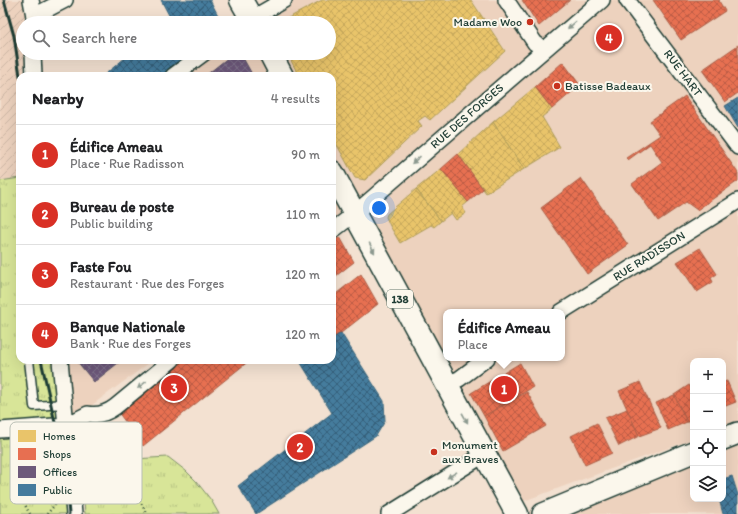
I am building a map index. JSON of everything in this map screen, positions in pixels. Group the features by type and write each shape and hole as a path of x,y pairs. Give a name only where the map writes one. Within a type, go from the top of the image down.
{"main road":[{"path":"274,60 280,72"},
{"name":"138","path":"336,180 517,514"}],"street":[{"path":"31,0 34,16"},
{"path":"39,16 65,0"},
{"path":"247,16 284,0"},
{"path":"506,0 535,43 538,45 541,52"},
{"name":"RUE DES FORGES","path":"336,228 602,0"},
{"name":"RUE HART","path":"627,0 738,147"},
{"path":"33,60 34,72"},
{"path":"178,72 195,60"},
{"name":"RUE RADISSON","path":"565,309 738,201"},
{"path":"446,384 459,379 483,361"},
{"path":"60,364 67,422"},
{"path":"73,422 88,414 99,414 110,410 167,364"},
{"path":"0,430 10,429"},
{"path":"726,438 738,433"},
{"path":"543,514 690,453"},
{"path":"389,514 485,454"},
{"path":"73,504 74,514"}],"lane":[{"path":"29,364 34,406 65,404"}],"path":[{"path":"142,502 146,514"},
{"path":"24,504 30,514"}],"shaded area":[{"path":"0,0 23,0 26,16 16,16 16,60 30,60 31,72 16,72 16,179 0,181"},
{"path":"286,0 594,0 354,211 336,177 336,72 281,72 274,60 336,60 336,16 264,16"},
{"path":"601,0 625,0 738,148 738,199 565,309 443,309 443,361 484,361 443,387 357,214"},
{"path":"629,0 738,0 738,143"},
{"path":"195,60 273,60 279,72 178,72"},
{"path":"336,184 351,213 336,224"},
{"path":"738,202 738,422 726,427 726,358 690,358 690,440 510,506 449,388 491,361 565,361 565,313"},
{"path":"63,364 148,364 69,422"},
{"path":"738,432 738,514 526,514 690,450 690,502 726,502 726,436"}],"green space":[{"path":"16,179 16,364 57,364 63,422 10,422 10,504 72,504 73,514 0,514 0,181"},
{"path":"168,457 196,481 211,500 219,514 85,514 84,504 142,504 142,459"}],"building: Homes":[{"path":"322,0 471,0 505,51 430,120 425,116 418,121 422,126 365,180 355,178 336,143 336,72 297,72 291,60 336,60 336,16 292,16"},
{"path":"535,87 552,109 542,117 560,147 524,169 493,122"},
{"path":"493,122 524,169 486,193 458,154"},
{"path":"441,169 468,202 462,207 466,213 456,220 451,213 441,221 416,189"},
{"path":"416,189 441,221 434,227 431,225 400,243 386,217 387,214"}],"building: Shops":[{"path":"522,0 570,0 539,26"},
{"path":"653,0 720,0 719,1 725,11 681,40"},
{"path":"738,45 738,93 725,102 702,70"},
{"name":"Batisse Badeaux","path":"563,62 580,85 552,109 535,87"},
{"path":"685,96 738,173 738,181 697,210 686,202 658,221 632,184 662,162 650,144 628,160 626,158 660,135 650,121"},
{"path":"458,154 483,189 468,202 441,169"},
{"path":"581,178 628,245 587,274 541,208"},
{"path":"340,237 354,262 336,276 336,240"},
{"path":"700,248 717,274 711,278 713,282 697,292 677,262"},
{"path":"361,274 378,304 336,336 336,294"},
{"path":"520,363 533,387 515,398 511,391 504,396 508,402 484,416 471,393"},
{"path":"179,364 245,364 143,446 142,422 125,422 118,412"},
{"path":"726,381 736,402 726,406 726,394"},
{"path":"640,382 661,428 639,436 619,391"},
{"path":"689,385 690,421 687,422 674,395"},
{"path":"527,392 546,426 503,451 484,416"},
{"path":"674,395 687,422 668,430 656,403"},
{"path":"627,409 639,436 619,446 605,418"},
{"path":"597,423 612,453 585,465 571,436"}],"building: Offices":[{"path":"225,60 244,60 251,72 210,72"},
{"path":"79,364 117,364 94,382"}],"building: Public":[{"path":"161,0 210,0 218,16 169,16"},
{"path":"122,60 182,60 165,72 108,72"},
{"path":"738,98 738,128 725,106"},
{"path":"341,333 384,401 385,421 376,436 256,514 238,486 332,413 301,364 336,364 336,336"},
{"path":"732,476 738,495 738,514 723,514 720,502 726,502 726,478"}],"railway":[{"path":"4,0 14,36 16,49"},
{"path":"18,60 19,72"},
{"path":"42,364 55,422"},
{"path":"68,504 69,514"}],"place":[{"name":"Madame Woo","path":"530,22"},
{"name":"Banque Nationale","path":"609,38"},
{"name":"Batisse Badeaux","path":"557,86"},
{"name":"Faste Fou","path":"174,388"},
{"name":"Édifice Ameau","path":"504,389"},
{"name":"Bureau de poste","path":"300,447"},
{"name":"Monument aux Braves","path":"434,452"}]}
